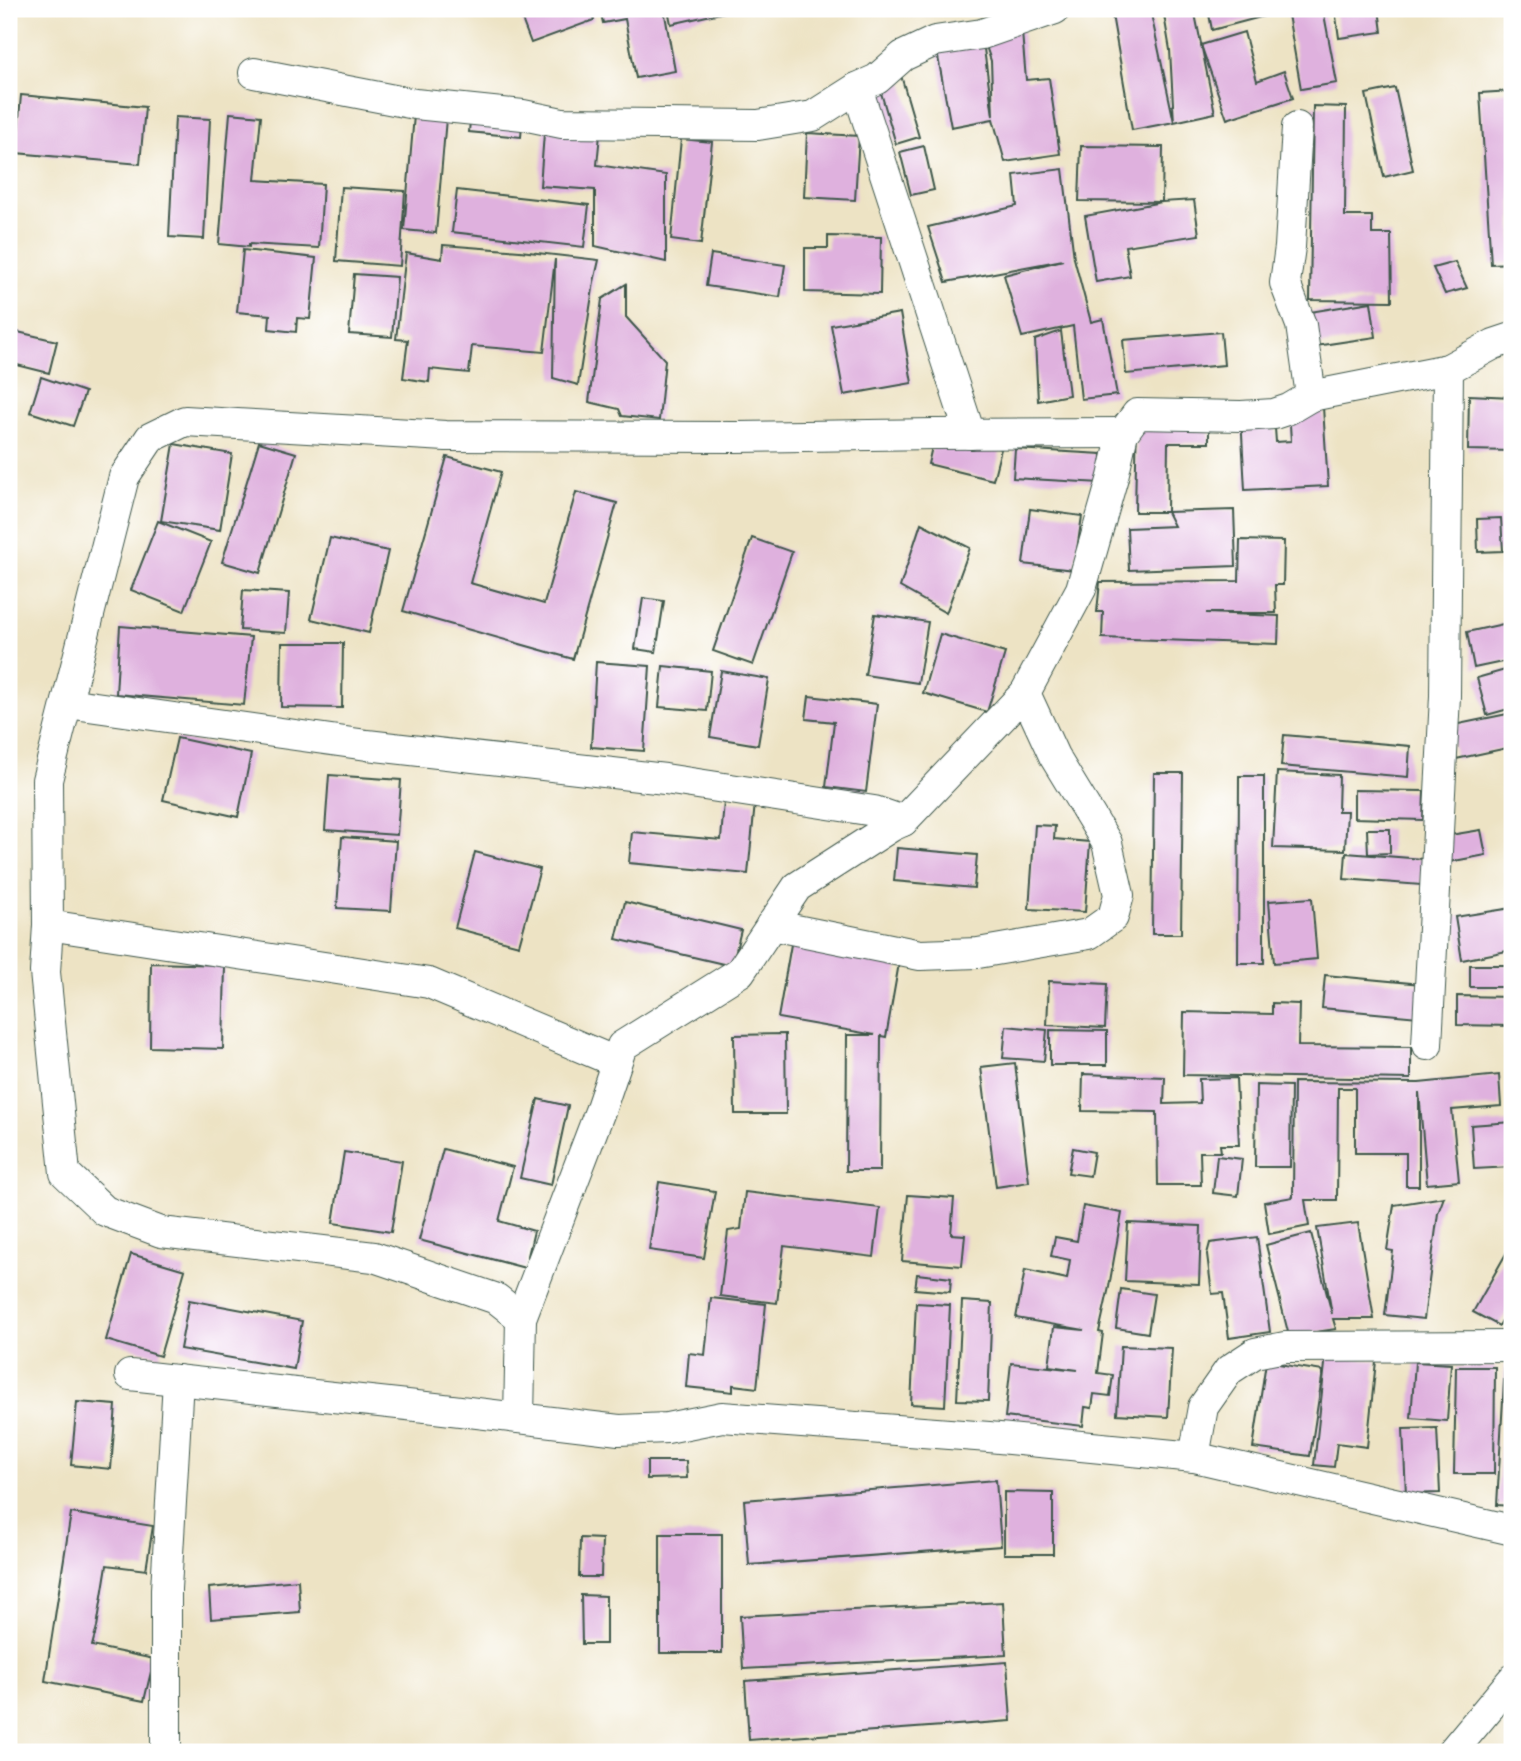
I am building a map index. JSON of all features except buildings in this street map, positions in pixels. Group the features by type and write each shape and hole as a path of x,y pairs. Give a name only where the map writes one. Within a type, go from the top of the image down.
{"street":[{"path":"254,72 415,104 523,115 562,123 758,125 813,116 857,88 877,79 904,56 935,41 982,34 1055,9"},
{"path":"857,88 970,434"},
{"path":"1297,127 1290,247 1284,284 1301,325 1311,396"},
{"path":"519,1418 521,1318 622,1046 740,972 797,887 903,821 1025,693 1081,589 1123,433 1138,414 1274,414 1311,396 1448,369 1494,344 1512,338"},
{"path":"1427,1045 1445,696 1448,369"},
{"path":"521,1318 497,1299 374,1257 161,1233 105,1211 65,1173 45,972 48,925 47,780 124,477 150,438 185,421 446,436 736,437 1123,433"},
{"path":"771,925 919,955 978,953 1088,934 1113,917 1119,895 1107,843 1054,756 1025,693"},
{"path":"67,703 367,745 666,779 874,811 903,821"},
{"path":"48,925 429,983 616,1062"},
{"path":"1194,1457 1203,1407 1229,1370 1255,1353 1285,1347 1512,1346"},
{"path":"130,1374 619,1430 667,1428 722,1417 989,1437 1194,1457 1512,1530"},
{"path":"166,1752 166,1589 178,1380"},
{"path":"1452,1752 1512,1680"}]}
